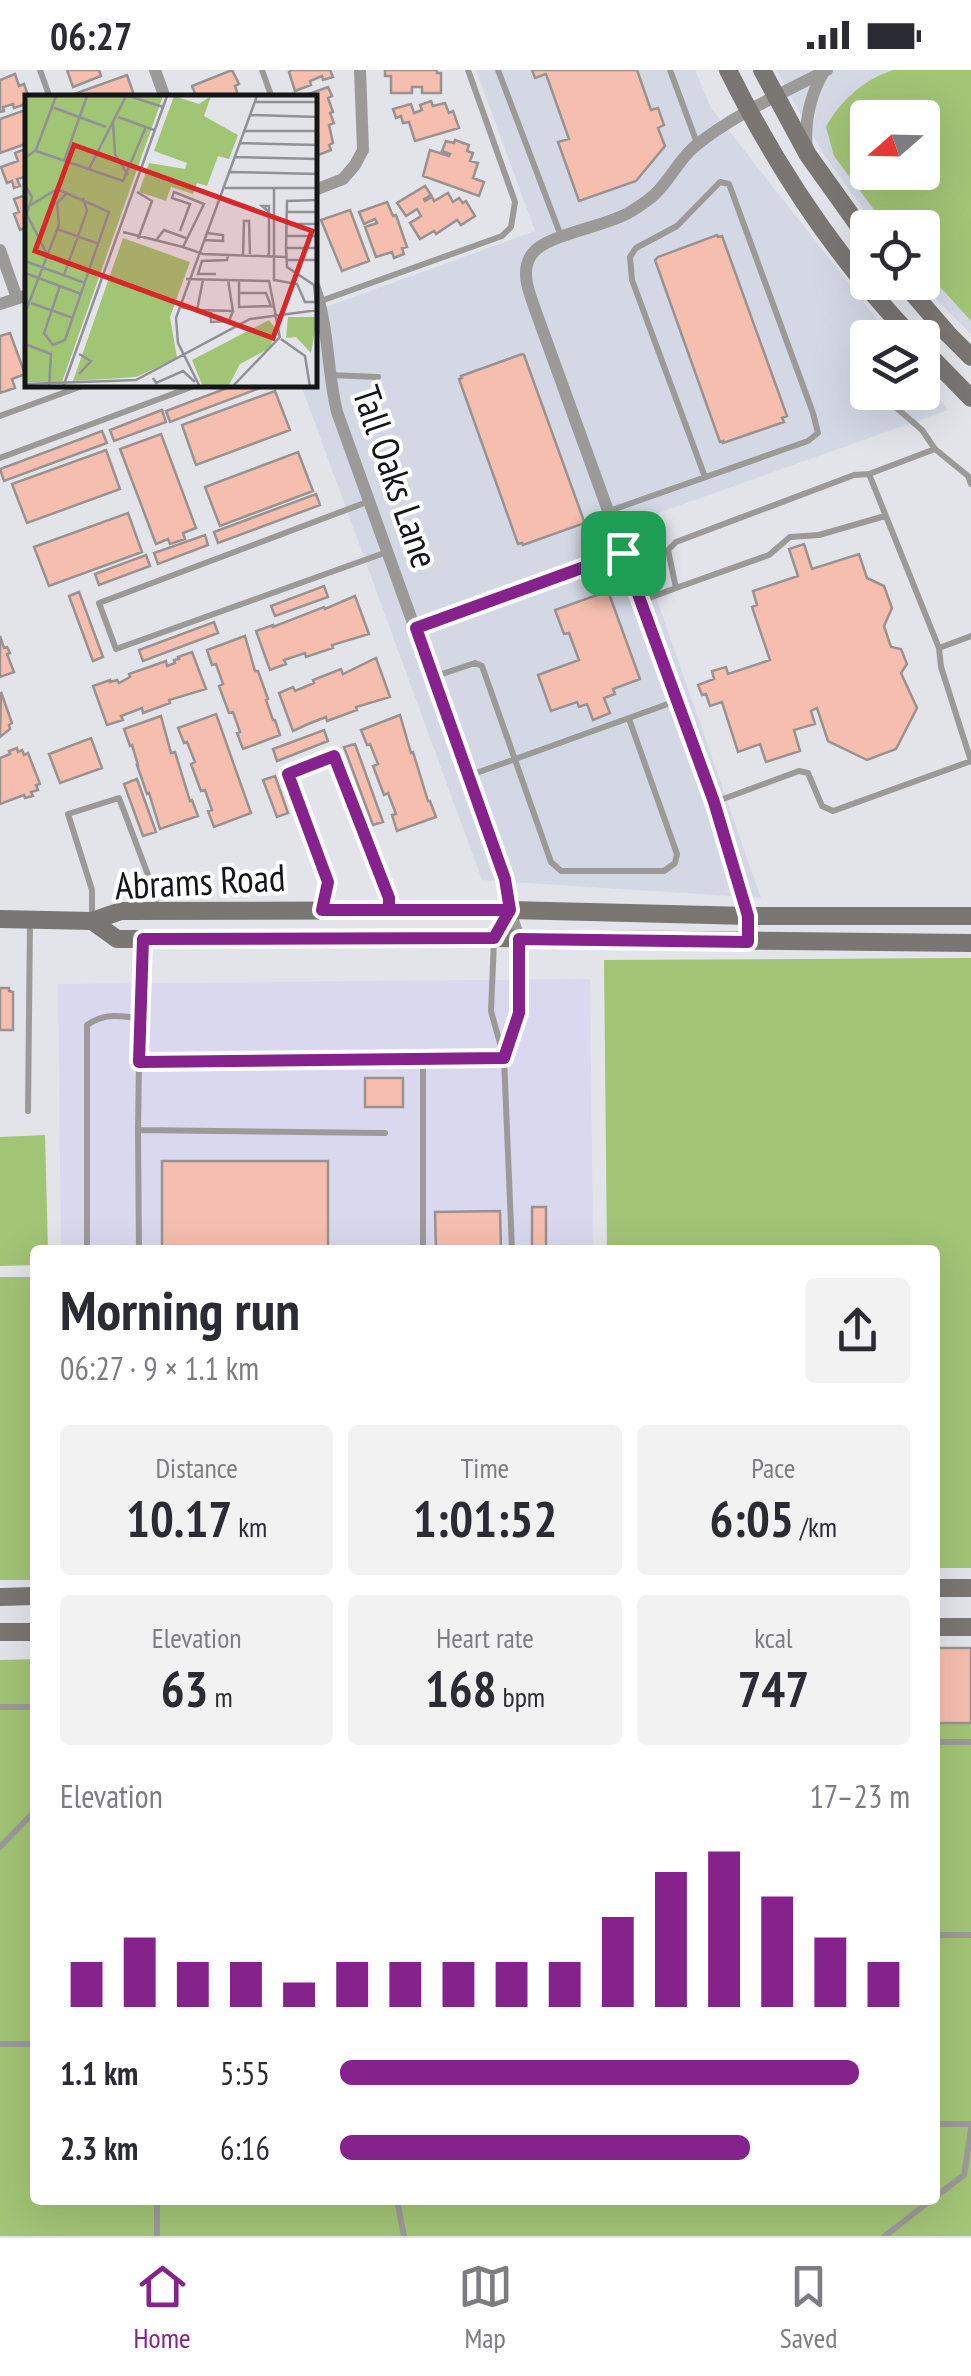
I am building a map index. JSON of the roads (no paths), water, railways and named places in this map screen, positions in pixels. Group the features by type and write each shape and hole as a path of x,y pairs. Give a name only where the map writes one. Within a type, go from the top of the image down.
{"main road":[{"path":"728,70 748,111 841,256 896,320"},
{"path":"762,70 808,155 850,214"},
{"path":"919,300 971,357"},
{"path":"940,366 971,398"},
{"name":"Abrams Road","path":"0,919 92,921 120,910 971,916"},
{"name":"Abrams Road","path":"92,921 117,939 971,943"},
{"path":"940,1588 971,1588"},
{"path":"0,1596 30,1596"},
{"path":"940,1627 971,1627"},
{"path":"0,1632 30,1632"}],"street":[{"path":"155,70 164,95"},
{"path":"318,189 343,179 363,150 360,70"},
{"path":"748,942 748,916 714,802 524,272 532,254 544,244 628,214 655,194 698,145 748,111 826,71"},
{"path":"808,155 807,114 816,86 826,71"},
{"path":"0,250 22,296 0,304"},
{"name":"Tall Oaks Lane","path":"318,300 326,325 321,346 337,412 505,879 519,939"},
{"path":"494,938 510,910"}],"lane":[{"path":"40,70 49,95"},
{"path":"262,70 271,95"},
{"path":"318,297 502,236 512,227 515,202 468,70"},
{"path":"498,70 561,237"},
{"path":"670,70 698,145"},
{"path":"608,511 706,477 808,441 818,432 729,184 720,182 677,226 636,248 630,257 632,280 706,477"},
{"path":"329,375 378,377"},
{"path":"0,416 77,388"},
{"path":"0,458 189,388"},
{"path":"899,410 922,430 935,449 968,476 971,484"},
{"path":"676,588 668,550 676,542 935,449"},
{"path":"714,802 799,772 808,773 822,806 832,811 971,762 938,648 869,474"},
{"path":"370,500 99,603 116,649 388,552"},
{"path":"641,602 769,554 790,537 819,535 885,516"},
{"path":"416,628 623,553"},
{"path":"938,648 971,636"},
{"path":"433,677 475,663 482,666 556,869 668,870 675,863 677,854 629,718"},
{"path":"468,776 677,701"},
{"path":"322,910 328,882 288,774 334,756 389,898 389,910"},
{"path":"92,921 92,890 68,814 119,798 156,896 156,910"},
{"path":"28,1112 30,920"},
{"path":"494,938 490,1011 504,1058 512,1245"},
{"path":"139,1245 143,939"},
{"path":"504,1058 519,1013 519,939"},
{"path":"87,1245 87,1025 99,1017 141,1020"},
{"path":"139,1062 504,1058"},
{"path":"423,1059 424,1245"},
{"path":"138,1130 385,1133"},
{"path":"0,1708 30,1707"},
{"path":"940,1742 971,1742"},
{"path":"0,1847 30,1816"},
{"path":"940,1935 971,1935"},
{"path":"0,2044 30,2044"},
{"path":"940,2124 971,2127 964,2175 940,2193"},
{"path":"157,2205 158,2236"},
{"path":"397,2205 404,2236"},
{"path":"885,2236 924,2205"}]}
